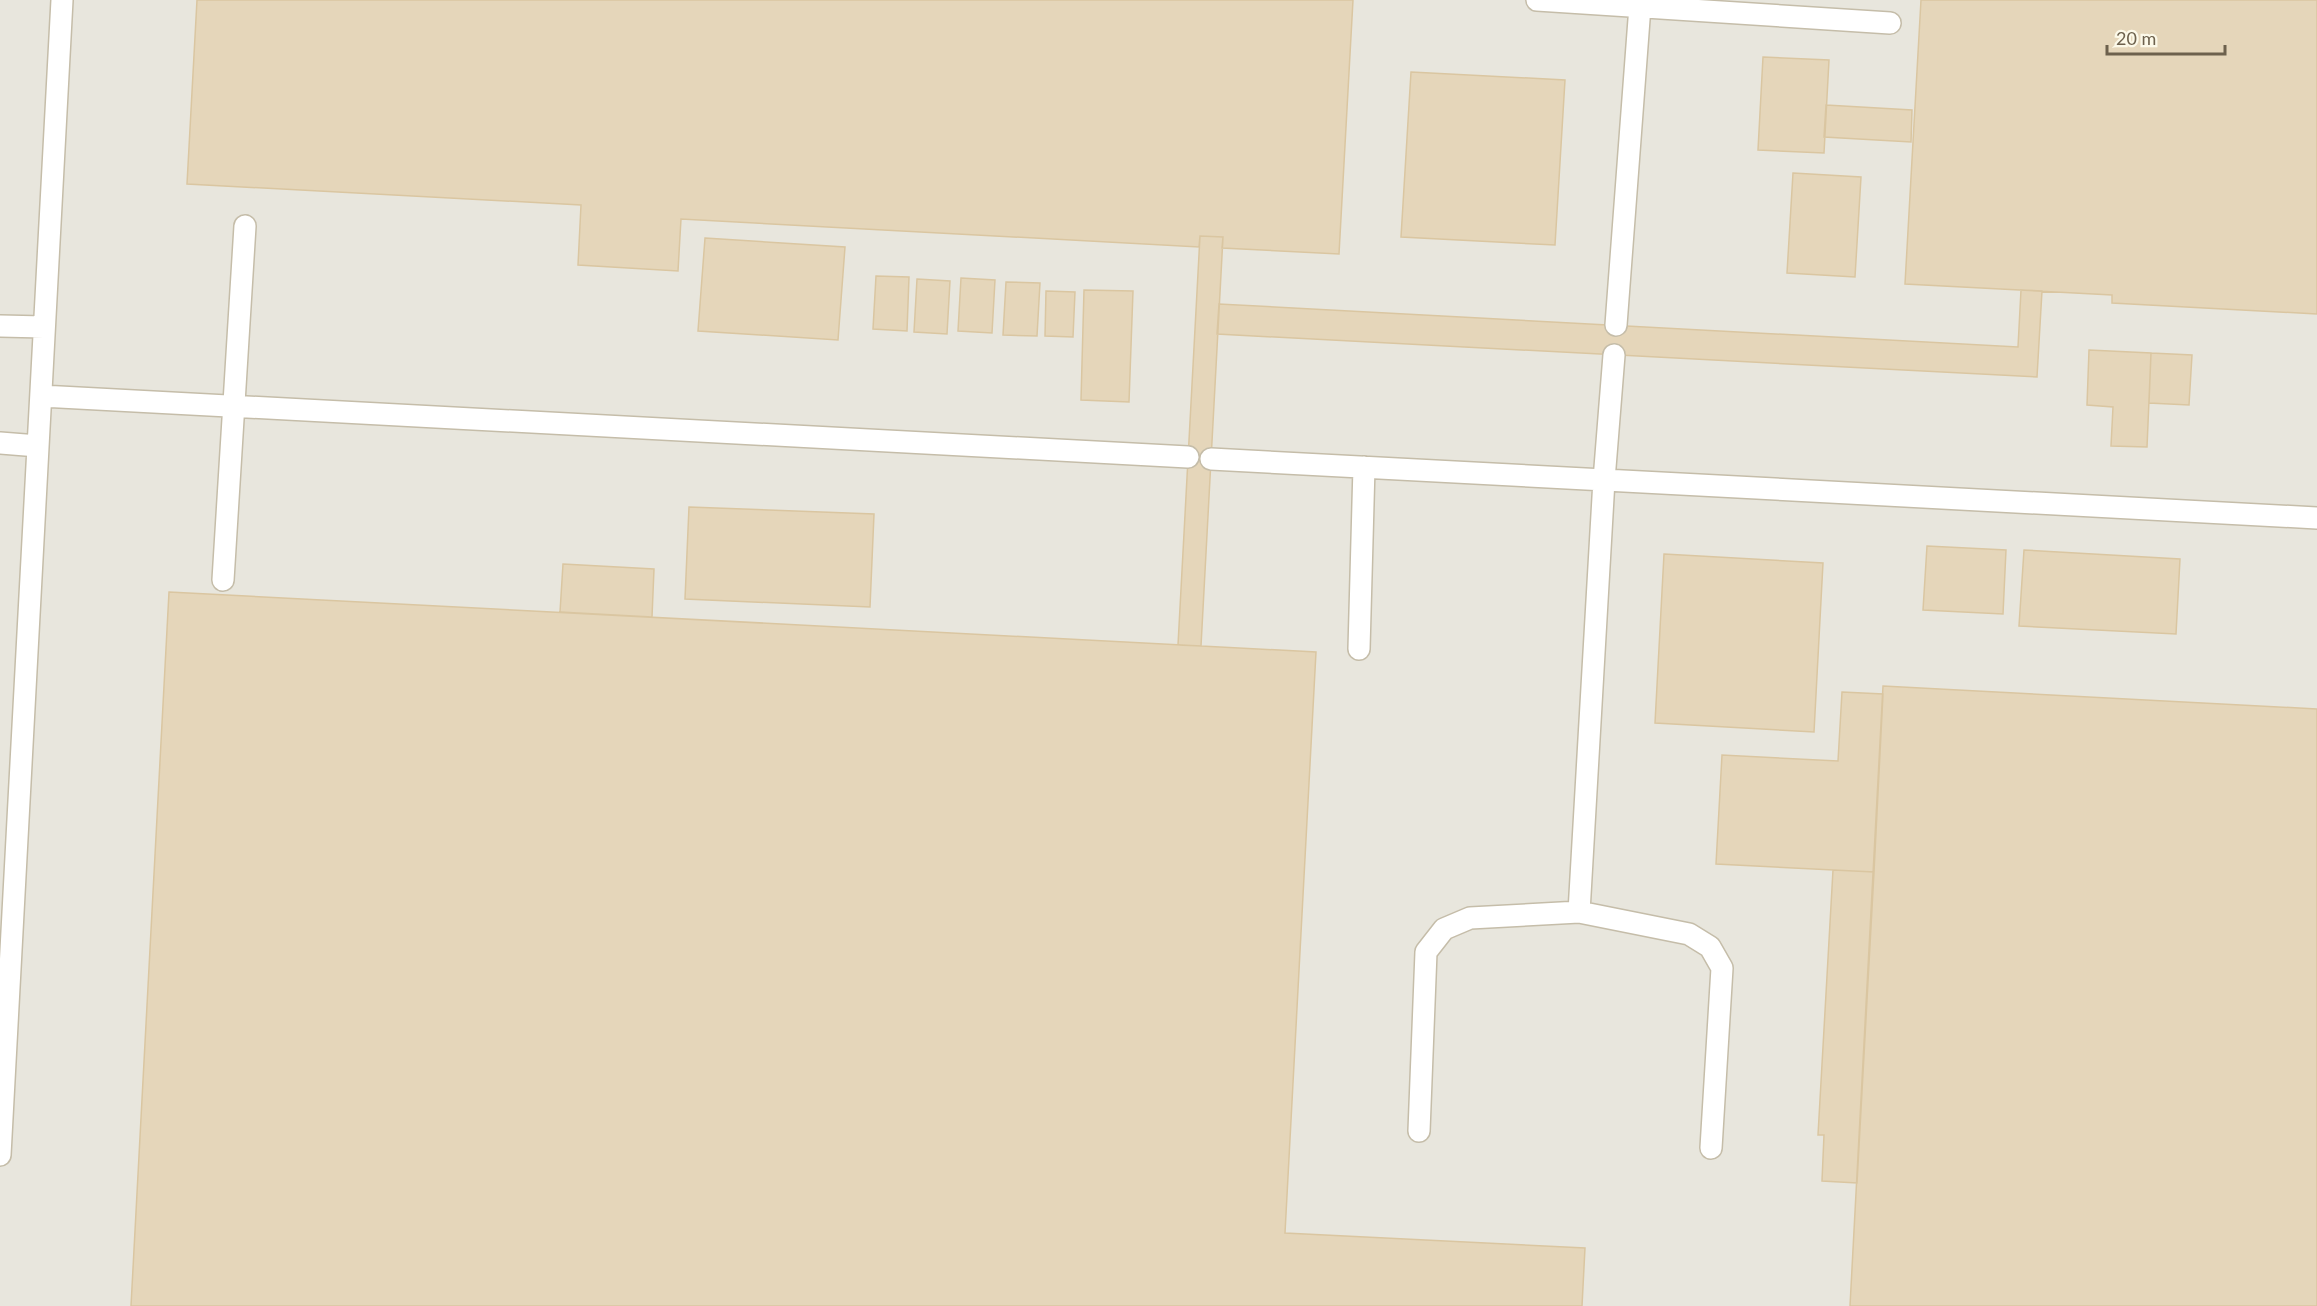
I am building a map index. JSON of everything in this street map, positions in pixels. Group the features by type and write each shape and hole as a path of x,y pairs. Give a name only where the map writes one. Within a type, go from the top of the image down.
{"lane":[{"path":"0,1155 62,0"},
{"path":"1537,0 1890,23"},
{"path":"1616,325 1640,6"},
{"path":"223,580 244,226"},
{"path":"0,326 44,327"},
{"path":"1579,912 1604,480 1614,355"},
{"path":"41,396 1188,457"},
{"path":"0,443 38,446"},
{"path":"1211,459 2317,518"},
{"path":"1359,649 1364,467"},
{"path":"1419,1131 1426,952 1444,929 1470,918 1579,912 1689,934 1710,947 1722,968 1711,1148"}],"shaded area":[{"path":"0,0 2317,0 2317,1306 0,1306"}],"building":[{"path":"197,0 1353,0 1339,254 1222,248 1223,237 1200,236 1199,247 681,219 678,271 578,265 581,205 187,184"},
{"path":"1921,0 2317,0 2317,314 2112,303 2112,295 1905,284"},
{"path":"1763,57 1829,60 1824,153 1758,150"},
{"path":"1411,72 1565,80 1555,245 1401,237"},
{"path":"1826,105 1912,110 1911,142 1824,137"},
{"path":"1793,173 1861,177 1855,277 1787,273"},
{"path":"1200,236 1223,237 1201,646 1178,645"},
{"path":"705,238 845,247 838,340 698,331"},
{"path":"876,276 909,277 907,331 873,329"},
{"path":"961,278 995,280 992,333 958,331"},
{"path":"917,279 950,281 947,334 914,332"},
{"path":"1006,282 1040,283 1037,336 1003,335"},
{"path":"1084,290 1133,291 1129,402 1081,400"},
{"path":"2021,290 2042,291 2037,377 1217,334 1219,304 2018,347"},
{"path":"1046,291 1075,292 1073,337 1045,336"},
{"path":"2089,350 2151,353 2147,447 2111,446 2113,407 2087,405"},
{"path":"2151,353 2192,355 2189,405 2149,403"},
{"path":"689,507 874,514 870,607 685,599"},
{"path":"1927,546 2006,550 2003,614 1923,610"},
{"path":"2024,550 2180,559 2176,634 2019,626"},
{"path":"1664,554 1823,563 1814,732 1655,723"},
{"path":"563,564 654,569 652,617 560,612"},
{"path":"169,592 1316,652 1285,1233 1585,1248 1582,1306 131,1306"},
{"path":"1883,686 2317,709 2317,1306 1850,1306"},
{"path":"1842,692 1883,694 1874,872 1716,864 1722,755 1838,761"},
{"path":"1833,870 1874,872 1857,1183 1822,1181 1824,1135 1818,1135"}]}
